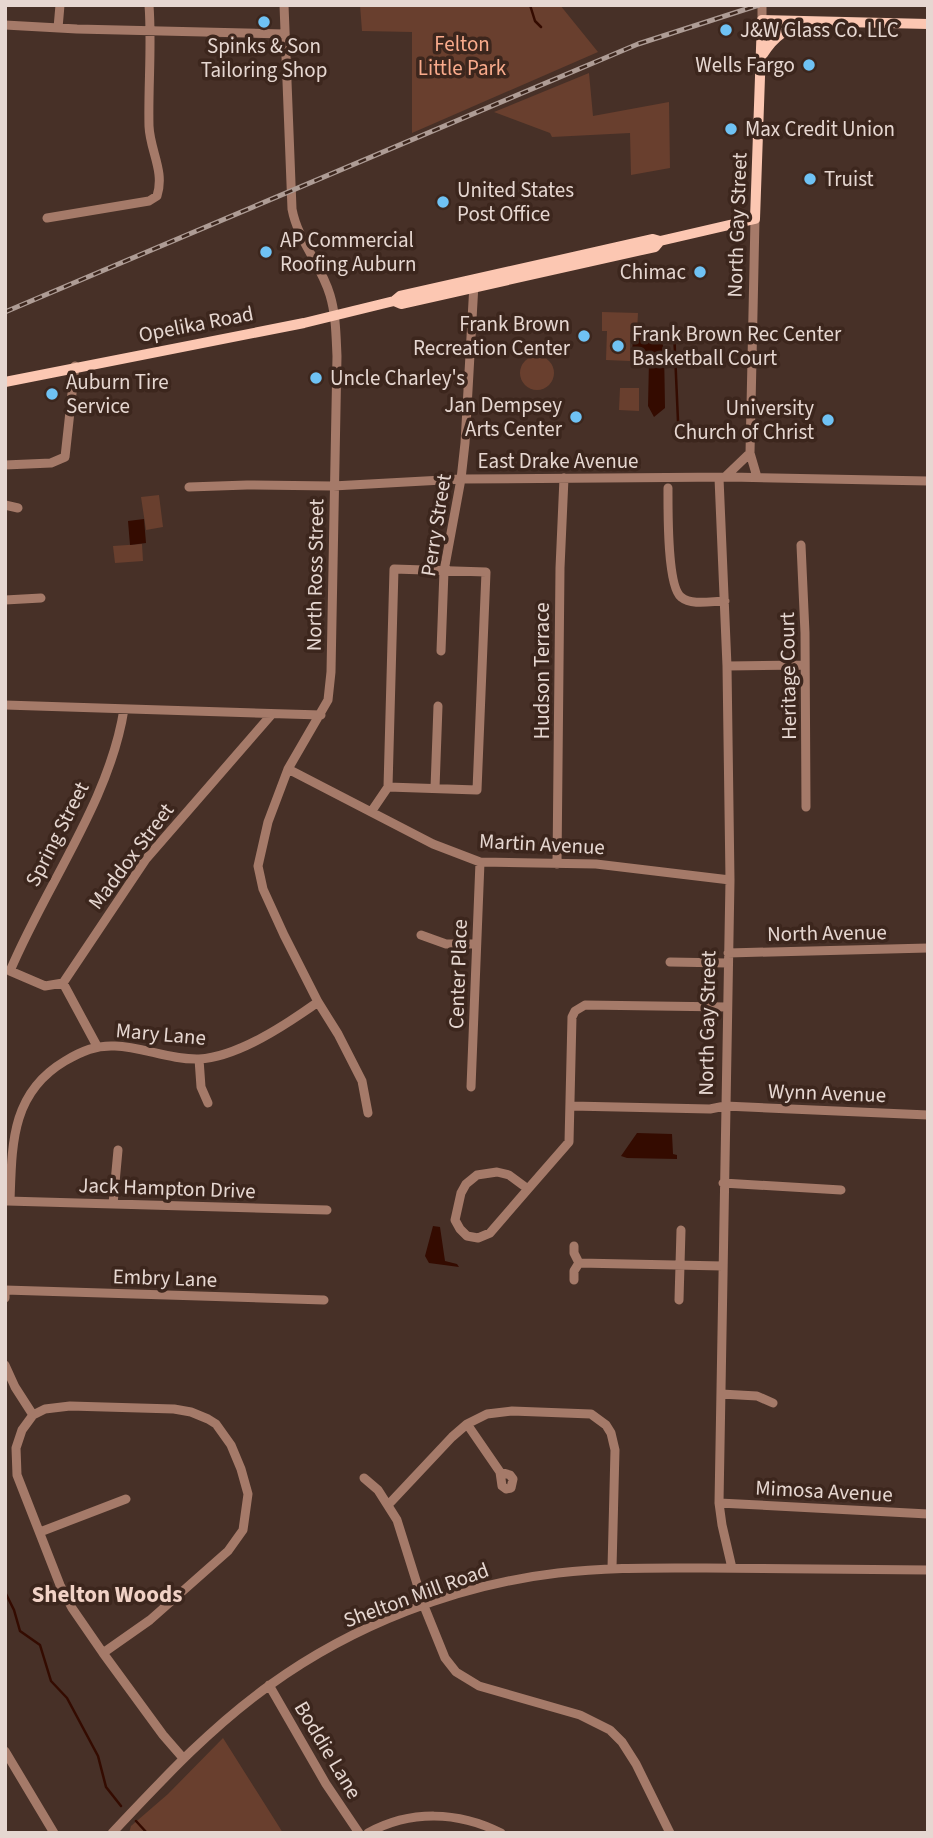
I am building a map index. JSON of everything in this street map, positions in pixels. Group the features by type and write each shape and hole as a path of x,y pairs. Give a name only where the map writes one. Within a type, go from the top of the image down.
{"main road":[{"path":"762,20 928,24"},
{"name":"North Gay Street","path":"755,219 762,20"},
{"path":"762,56 780,33 812,20"},
{"name":"Opelika Road","path":"5,382 75,366 304,323 394,301 401,304 474,284 635,252 655,247 660,241 755,219"}],"street":[{"path":"58,28 60,5"},
{"path":"47,218 149,201 157,196 160,170 149,129 149,5"},
{"name":"North Ross Street","path":"284,5 295,225 330,294 337,356 331,672 328,701 288,769 268,822 258,866 263,889 318,1002 362,1081 368,1113"},
{"name":"North Gay Street","path":"762,5 762,20"},
{"path":"5,25 285,34"},
{"name":"North Gay Street","path":"755,219 750,453 757,477"},
{"name":"Perry Street","path":"441,651 444,571 461,479 474,284"},
{"path":"5,465 51,463 65,457 75,366"},
{"path":"722,477 750,453"},
{"name":"North Gay Street","path":"722,477 730,880 719,1503 732,1569"},
{"name":"East Drake Avenue","path":"189,487 333,486 461,479 564,478 757,477 928,481"},
{"name":"Hudson Terrace","path":"557,864 560,568 564,478"},
{"path":"667,488 675,589 681,597 689,601 725,601"},
{"path":"5,505 18,509"},
{"name":"Heritage Court","path":"801,545 806,807"},
{"path":"371,813 388,787 394,569 486,572 477,790 388,787"},
{"path":"5,600 41,598"},
{"path":"727,666 805,665"},
{"path":"5,705 321,715"},
{"path":"435,788 438,706"},
{"name":"Spring Street","path":"63,983 45,985 10,971 105,778 120,734 124,709"},
{"name":"Maddox Street","path":"63,983 146,859 272,714"},
{"name":"Martin Avenue","path":"288,769 433,844 480,862 596,864 730,880"},
{"name":"Center Place","path":"471,1087 480,862"},
{"path":"421,935 446,944 476,944"},
{"name":"North Avenue","path":"670,962 928,948"},
{"path":"63,983 97,1046"},
{"name":"Mary Lane","path":"7,1201 16,1121 27,1098 42,1078 62,1063 97,1046 132,1047 174,1057 199,1059 218,1055 289,1022 318,1002"},
{"path":"528,1189 509,1175 496,1172 477,1175 466,1184 461,1193 455,1220 467,1236 478,1238 490,1233 569,1142 572,1017 579,1007 727,1007"},
{"path":"199,1059 201,1087 208,1103"},
{"name":"Wynn Avenue","path":"570,1106 710,1109 724,1106 928,1115"},
{"path":"113,1204 118,1150"},
{"path":"723,1183 841,1190"},
{"name":"Jack Hampton Drive","path":"7,1201 327,1210"},
{"path":"679,1300 681,1230"},
{"path":"574,1246 579,1264"},
{"path":"579,1264 723,1266"},
{"path":"574,1280 574,1271 579,1264"},
{"path":"5,1290 5,1298"},
{"name":"Embry Lane","path":"5,1290 324,1300"},
{"path":"5,1365 33,1415"},
{"path":"721,1394 757,1396 773,1403"},
{"path":"103,1653 150,1620 228,1551 243,1530 248,1494 231,1445 215,1424 191,1412 70,1406 45,1409 33,1415 18,1439 16,1448 17,1475 25,1500 72,1608 103,1653 163,1735 183,1758"},
{"path":"389,1504 452,1437 467,1424 487,1414 512,1411 591,1414 611,1433 615,1450 611,1568"},
{"path":"467,1424 500,1472"},
{"path":"364,1478 389,1504 397,1520 424,1606 444,1658 463,1678 478,1686 580,1715 610,1730 622,1742 636,1764 670,1833"},
{"path":"40,1532 126,1499"},
{"name":"Mimosa Avenue","path":"719,1503 928,1514"},
{"name":"Shelton Mill Road","path":"113,1833 183,1758 270,1685 331,1646 424,1606 504,1582 556,1573 611,1568 928,1570"},
{"name":"Boddie Lane","path":"270,1685 326,1784 359,1833"},
{"path":"5,1751 54,1833"},
{"path":"368,1833 394,1821 419,1815 471,1821 501,1833"}],"green space":[{"name":"Felton Little Park","path":"360,5 560,5 598,52 412,133 412,32 362,31"},
{"path":"589,73 593,116 669,102 670,168 631,175 630,133 552,137 550,133 494,112"},
{"name":"Frank Brown Rec Center Basketball Court","path":"602,312 638,313 637,332 630,332 630,361 606,360 607,331 602,331"},
{"path":"537,356 549,361 554,373 549,385 537,390 525,385 520,373 525,361"},
{"path":"620,388 639,388 639,411 619,410"},
{"path":"159,495 163,527 146,530 141,497"},
{"path":"142,544 143,561 115,563 113,546"},
{"path":"223,1738 283,1833 129,1833 131,1826 168,1794"}],"shaded area":[{"path":"641,327 657,330 664,348 665,408 654,417 648,406 649,361 632,360 633,333 639,333"},
{"path":"144,519 146,543 130,545 128,521"},
{"path":"637,1133 672,1134 673,1154 677,1155 677,1159 621,1156"},
{"path":"433,1226 440,1227 445,1261 459,1267 429,1263 425,1256"}],"waterway":[{"path":"530,5 535,21 541,27"},
{"path":"674,330 678,421"},
{"path":"5,1592 20,1631 40,1645 51,1681 67,1698 98,1756 106,1787 121,1806"},
{"path":"136,1821 147,1833"}],"railway":[{"path":"5,312 638,44 759,5"}],"place":[{"name":"Spinks & Son Tailoring Shop","path":"264,22"},
{"name":"J&W Glass Co. LLC","path":"726,30"},
{"name":"Wells Fargo","path":"809,65"},
{"name":"Max Credit Union","path":"731,129"},
{"name":"Truist","path":"810,179"},
{"name":"United States Post Office","path":"443,202"},
{"name":"AP Commercial Roofing Auburn","path":"266,252"},
{"name":"Chimac","path":"700,272"},
{"name":"Frank Brown Recreation Center","path":"584,336"},
{"name":"Frank Brown Rec Center Basketball Court","path":"618,346"},
{"name":"Uncle Charley's","path":"316,378"},
{"name":"Auburn Tire Service","path":"52,394"},
{"name":"Jan Dempsey Arts Center","path":"576,417"},
{"name":"University Church of Christ","path":"828,420"}],"district":[{"name":"Shelton Woods","path":"107,1594"}]}
